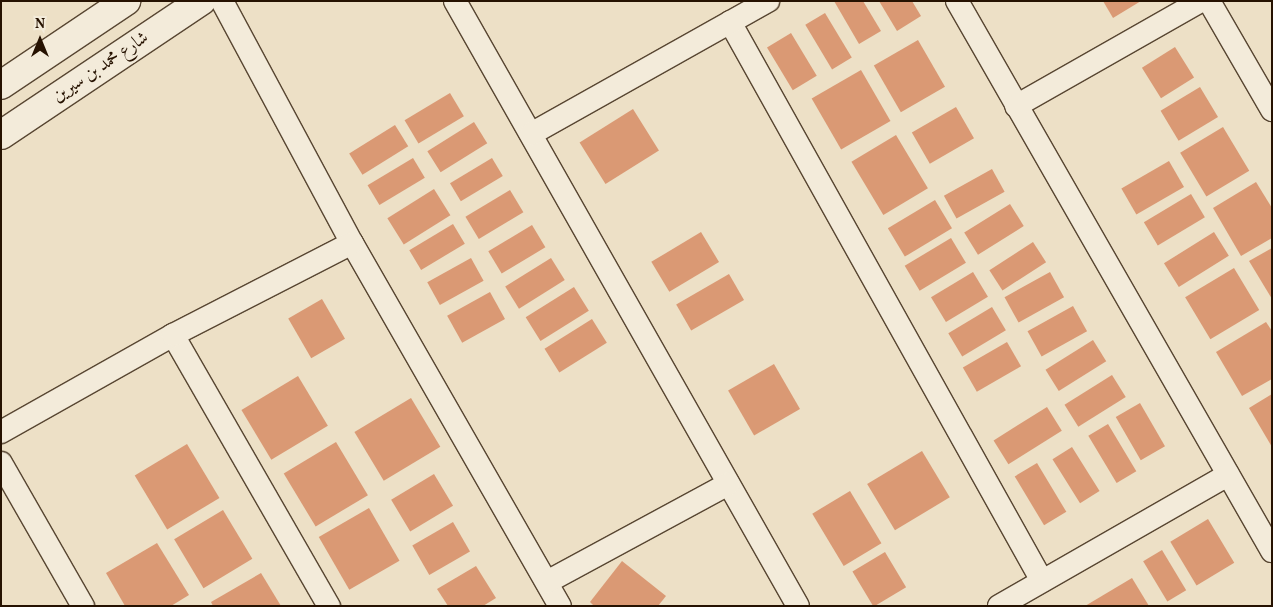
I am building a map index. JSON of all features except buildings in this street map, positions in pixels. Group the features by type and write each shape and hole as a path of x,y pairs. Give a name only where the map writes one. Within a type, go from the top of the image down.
{"street":[{"path":"1,85 126,1"},
{"name":"شارع محمد بن سيرين","path":"1,135 201,1"},
{"path":"222,1 352,243 560,606"},
{"path":"455,1 798,606"},
{"path":"531,134 768,1"},
{"path":"956,1 1272,551"},
{"path":"1016,106 1201,1"},
{"path":"1209,1 1263,75 1272,110"},
{"path":"730,22 1042,581"},
{"path":"1,432 173,335 352,243"},
{"path":"173,335 329,606"},
{"path":"1,463 83,606"},
{"path":"999,606 1228,475"},
{"path":"547,582 728,484"}]}
